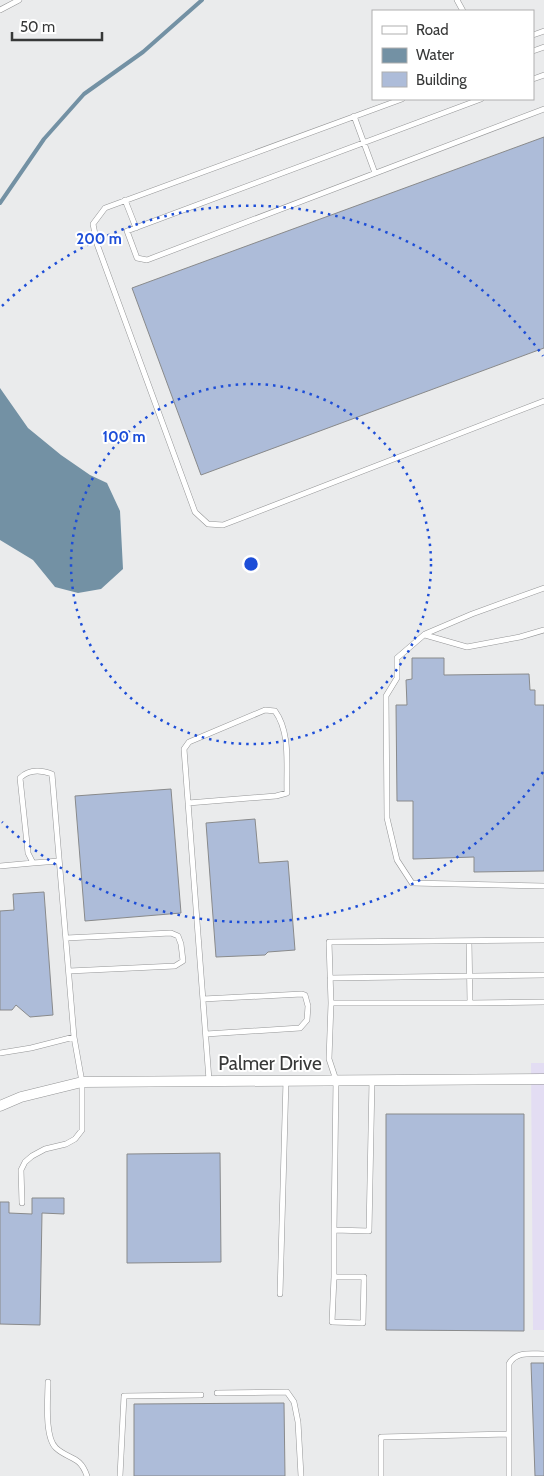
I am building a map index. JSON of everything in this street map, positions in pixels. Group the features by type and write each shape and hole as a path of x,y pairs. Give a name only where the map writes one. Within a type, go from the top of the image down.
{"street":[{"name":"Palmer Drive","path":"0,1106 21,1097 82,1082 544,1079"}],"lane":[{"path":"0,10 18,0"},
{"path":"399,100 105,208 93,224 97,244 195,512 208,524 223,525 544,401"},
{"path":"478,100 127,231 136,258 147,260 544,110"},
{"path":"354,116 375,173"},
{"path":"125,200 136,228"},
{"path":"544,588 472,614 425,634 397,658 397,678 386,696 388,818 397,860 412,883 544,886"},
{"path":"425,634 467,647 520,637 544,630"},
{"path":"188,803 276,796 287,793 285,736 281,719 275,711 265,710 189,742 184,749 188,803 203,999 206,1034 209,1080"},
{"path":"22,1203 21,1170 25,1162 46,1149 66,1144 75,1139 82,1130 82,1082 74,1037 52,774 43,770 25,772 20,778 28,853 33,863"},
{"path":"0,866 60,861"},
{"path":"66,938 171,933 178,936 183,961 175,966 156,968 69,971"},
{"path":"334,1277 364,1277 363,1323 332,1322 336,1080 329,1059 331,1003 330,942 544,940"},
{"path":"470,941 470,1003"},
{"path":"330,978 544,975"},
{"path":"203,999 302,994 305,995 308,1006 308,1020 300,1028 206,1034"},
{"path":"331,1003 544,1002"},
{"path":"0,1053 31,1048 74,1037"},
{"path":"280,1294 286,1080"},
{"path":"334,1230 369,1230 372,1080"},
{"path":"509,1476 508,1364 512,1358 522,1354 544,1354"},
{"path":"48,1382 48,1419 51,1438 55,1447 80,1462 87,1476"},
{"path":"217,1393 287,1392 294,1402 298,1422 301,1476"},
{"path":"120,1476 124,1396 202,1395"},
{"path":"381,1476 381,1437 509,1434"}],"shaded area":[{"path":"531,1063 544,1063 544,1330 533,1330"}],"water":[{"path":"0,388 28,428 61,455 90,475 107,483 120,511 123,569 101,589 78,593 55,587 33,560 0,540"}],"building":[{"path":"544,137 544,348 201,475 132,288"},
{"path":"412,658 444,658 444,675 529,674 530,690 535,690 535,705 544,705 544,871 474,872 474,857 413,859 413,801 397,801 396,705 407,705 406,680 412,679"},
{"path":"171,789 181,913 85,921 75,796"},
{"path":"255,819 259,863 288,861 295,950 268,952 265,955 216,957 206,823"},
{"path":"44,892 53,1015 30,1017 16,1005 12,1010 0,1010 0,911 14,910 13,894"},
{"path":"386,1114 524,1114 524,1331 386,1330"},
{"path":"220,1153 221,1262 127,1263 127,1154"},
{"path":"32,1198 64,1198 64,1214 42,1213 40,1325 0,1324 0,1202 9,1202 9,1213 32,1214"},
{"path":"531,1363 544,1363 544,1476 535,1476"},
{"path":"284,1403 285,1476 134,1476 134,1404"}],"waterway":[{"path":"0,203 44,139 84,94 143,52 202,0"}]}
